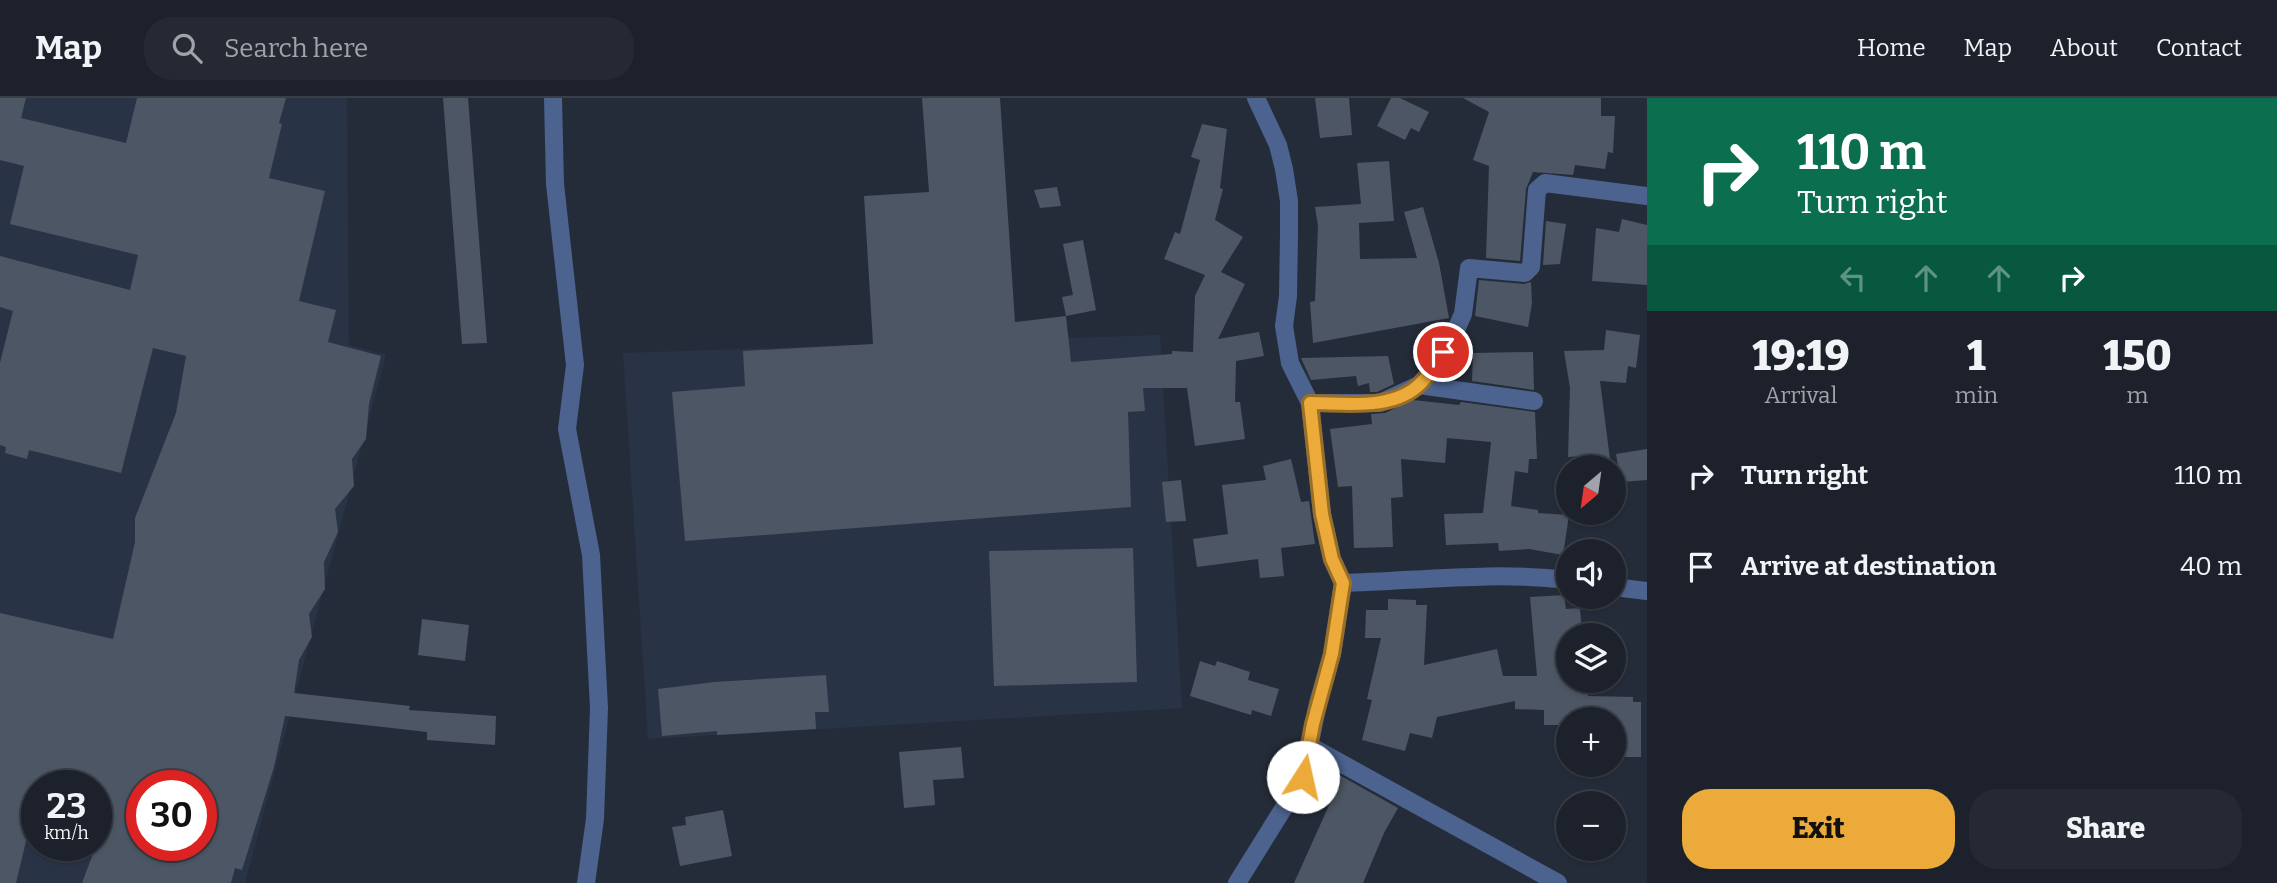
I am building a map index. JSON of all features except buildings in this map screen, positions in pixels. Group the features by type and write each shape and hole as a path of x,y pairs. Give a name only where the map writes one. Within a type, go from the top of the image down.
{"street":[{"path":"553,98 555,184 575,365 567,429 591,555 599,708 595,819 586,883"},
{"path":"1237,883 1303,777 1308,745 1332,654 1343,583 1332,559 1322,514 1310,403 1290,363 1284,326 1288,296 1289,201 1284,169 1278,145 1256,98"},
{"path":"1310,403 1380,403 1419,386 1431,372 1463,314 1469,268 1525,273 1531,267 1537,190 1545,183 1647,195"},
{"path":"1419,386 1534,401"},
{"path":"1343,583 1489,575 1556,579"},
{"path":"1626,588 1647,591"},
{"path":"1308,745 1558,883"}],"shaded area":[{"path":"5,98 347,98 349,345 386,355 245,883 0,883 0,123"},
{"path":"1160,335 1182,708 648,739 623,353"}],"route":[{"path":"1303,777 1308,745 1332,654 1343,583 1332,559 1322,514 1310,403 1380,403 1394,398 1419,386 1443,352"}]}
